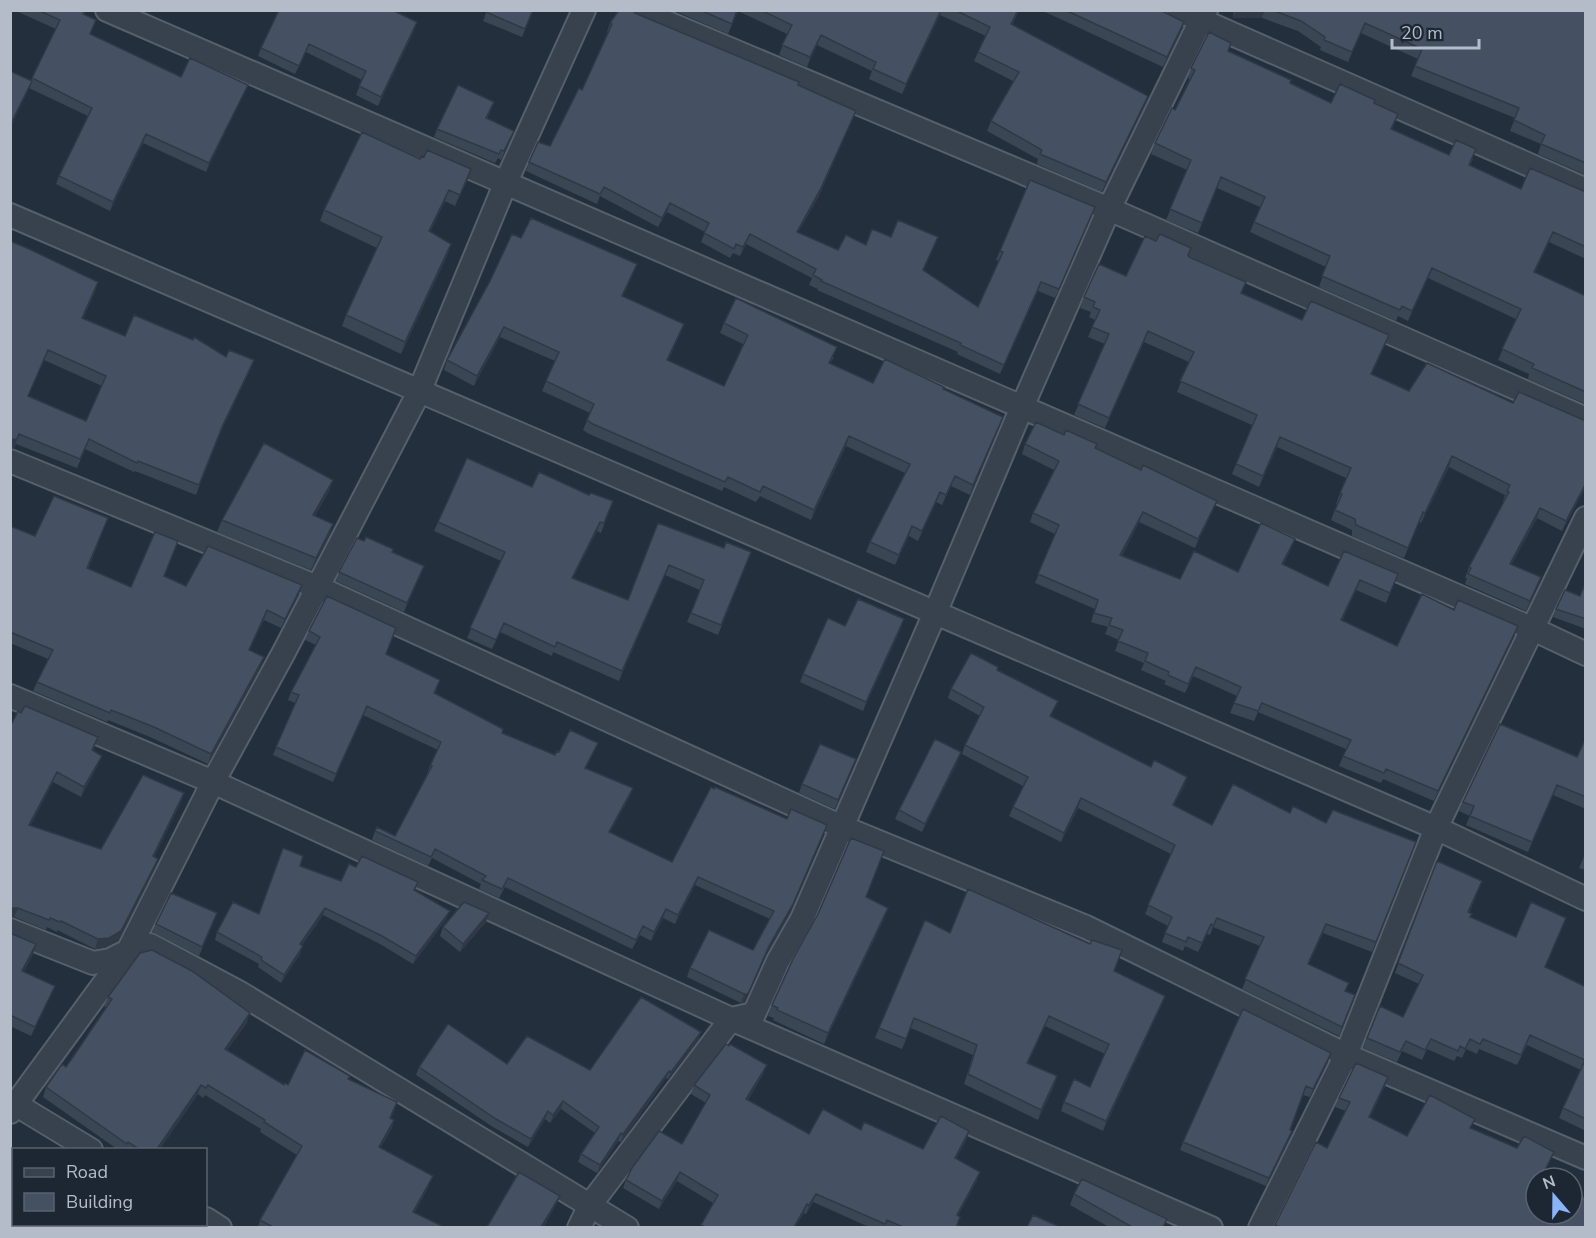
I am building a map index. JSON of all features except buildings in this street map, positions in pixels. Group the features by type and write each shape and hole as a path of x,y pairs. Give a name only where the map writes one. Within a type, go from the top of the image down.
{"street":[{"path":"107,10 1531,628 1586,654"},
{"path":"89,1148 12,1106 129,951 213,782 419,392 506,182 584,10"},
{"path":"637,10 1109,209 1586,419"},
{"path":"1178,10 1204,16 1586,190"},
{"path":"579,1227 590,1205 731,1019 754,1014 778,961 802,919 1109,209 1204,16"},
{"path":"10,215 1436,828 1586,899"},
{"path":"10,461 317,587 842,827 1086,927 1346,1054 1586,1158"},
{"path":"1260,1227 1346,1054 1436,828 1586,518"},
{"path":"10,696 213,782 731,1019 1211,1227"},
{"path":"10,930 93,963 110,960 150,945 240,993 627,1227"}]}
